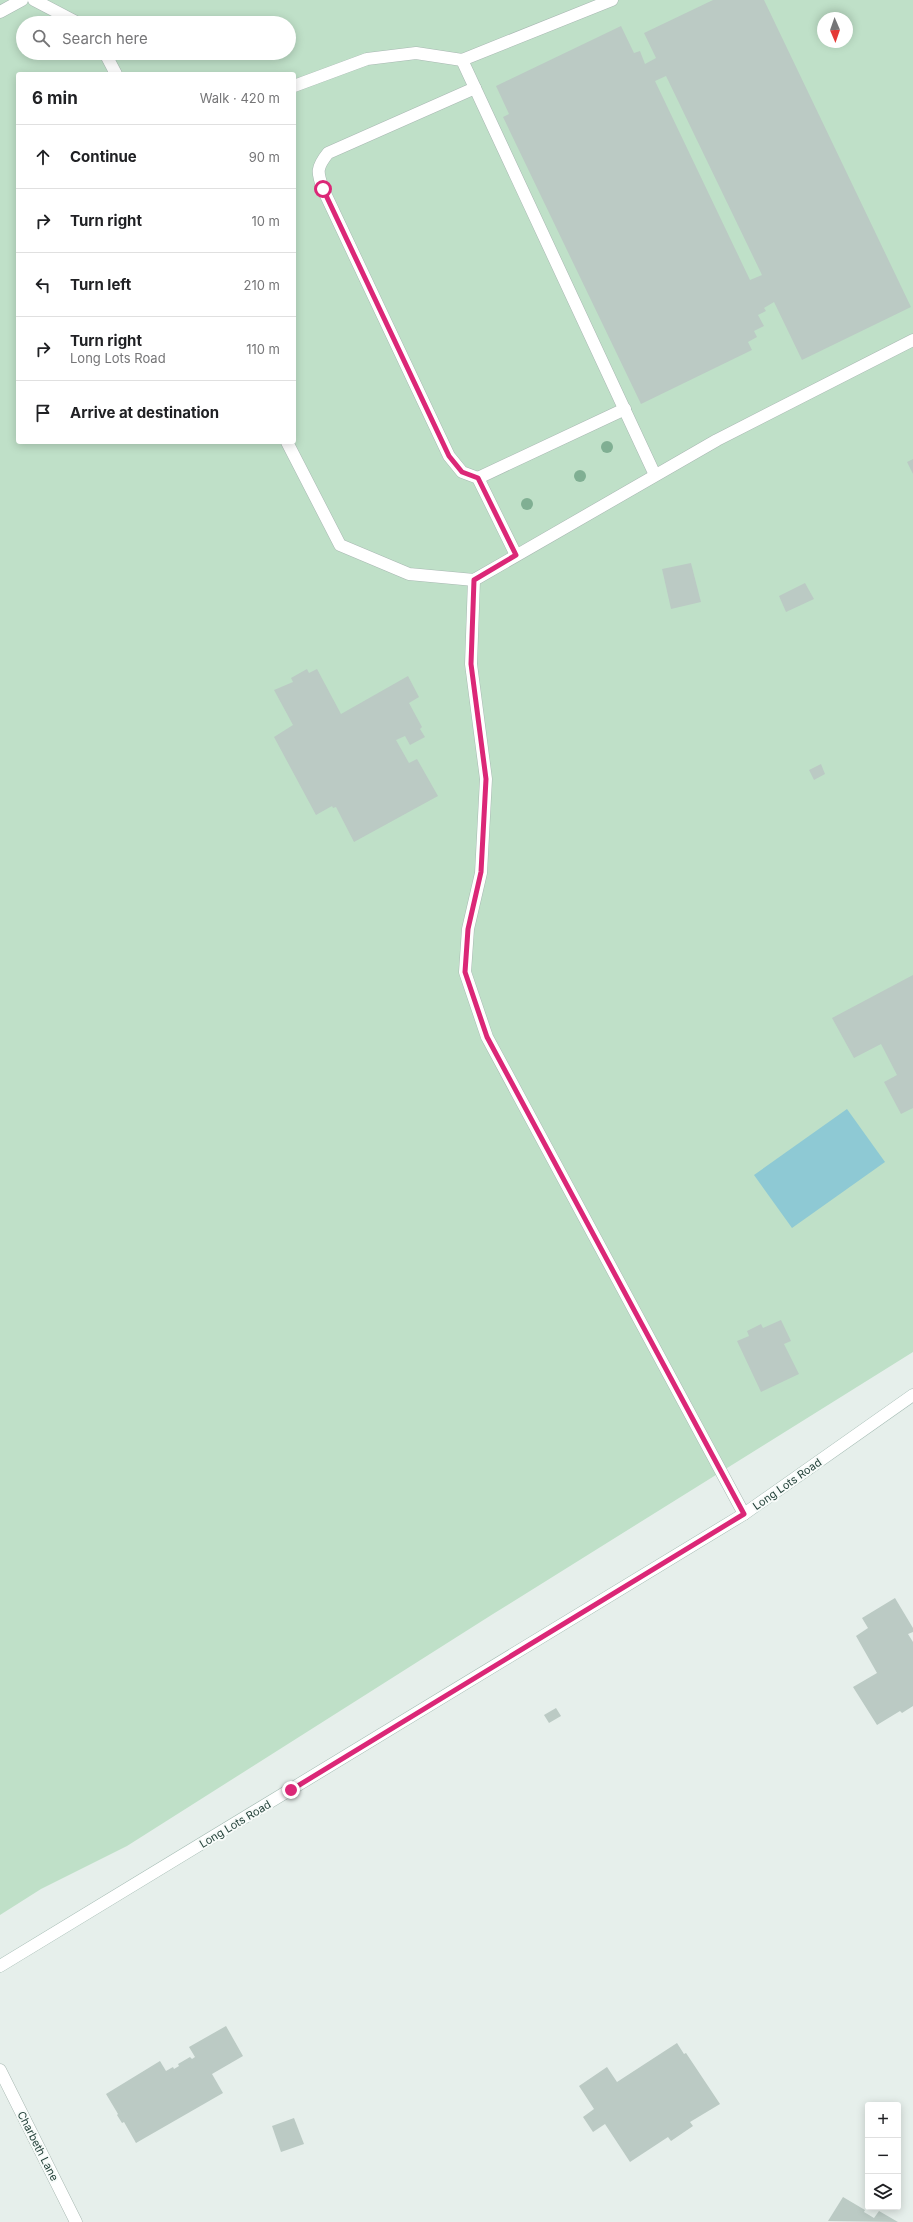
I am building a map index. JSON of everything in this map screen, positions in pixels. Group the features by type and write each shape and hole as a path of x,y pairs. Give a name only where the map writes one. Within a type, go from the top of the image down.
{"main road":[{"path":"0,12 22,0"},
{"path":"34,0 65,16"},
{"path":"296,85 367,59 416,53 462,60 612,0"},
{"path":"109,60 115,72"},
{"path":"462,60 655,475"},
{"path":"475,88 328,153 320,163 317,173 323,189 449,456 462,472 478,478 516,555"},
{"path":"288,444 340,545 409,574 474,580 718,440 913,340"},
{"path":"478,478 625,409"},
{"path":"474,580 471,664 486,779 481,872 468,929 465,972 487,1037 744,1514"},
{"name":"Long Lots Road","path":"0,1966 744,1514 913,1395"},
{"name":"Charbeth Lane","path":"0,2070 76,2222"}],"green space":[{"path":"0,0 913,0 913,1352 493,1614 127,1846 41,1889 0,1915"}],"water":[{"path":"847,1109 885,1162 792,1228 754,1175"}],"building":[{"path":"713,0 764,0 911,307 802,360 774,302 764,308 766,311 758,315 764,326 754,331 757,337 748,342 752,350 641,404 503,117 509,114 496,86 621,26 634,53 640,51 645,64 656,58 644,33","holes":["666,76 762,275 750,280 655,81"]},
{"path":"913,459 913,474 907,462"},
{"path":"691,563 701,602 671,609 662,569"},
{"path":"805,583 814,599 786,612 779,596"},
{"path":"307,669 309,673 317,669 341,714 408,676 419,697 409,703 422,727 420,729 425,737 410,745 405,736 396,740 409,763 417,759 438,796 354,842 336,807 333,808 332,806 316,815 274,737 293,725 274,690 293,682 291,678"},
{"path":"821,764 825,774 814,780 809,770"},
{"path":"913,975 913,1108 901,1114 884,1082 897,1075 881,1044 854,1058 832,1018"},
{"path":"781,1320 791,1341 784,1344 799,1374 761,1392 737,1341 749,1336 747,1331 761,1324 763,1328"},
{"path":"895,1598 913,1628 913,1632 908,1634 913,1642 913,1706 902,1713 900,1711 877,1725 853,1687 877,1673 856,1636 868,1628 862,1618"},
{"path":"556,1708 561,1716 549,1723 544,1715"},
{"path":"226,2026 243,2056 212,2074 223,2093 136,2143 124,2122 122,2123 117,2115 118,2114 106,2094 160,2061 166,2071 173,2067 174,2069 179,2066 178,2064 190,2057 192,2059 195,2057 189,2047"},
{"path":"677,2043 684,2054 686,2053 720,2104 690,2122 693,2126 671,2141 668,2137 630,2162 605,2124 593,2132 583,2117 594,2109 579,2086 607,2067 617,2082"},
{"path":"294,2118 304,2144 281,2152 272,2126"},
{"path":"843,2197 865,2210 864,2212 874,2218 879,2211 898,2222 828,2221"}],"route":[{"path":"291,1790 744,1514 487,1037 465,972 468,929 481,872 486,779 471,664 474,580 516,555 478,478 462,472 449,456 323,189"}]}
